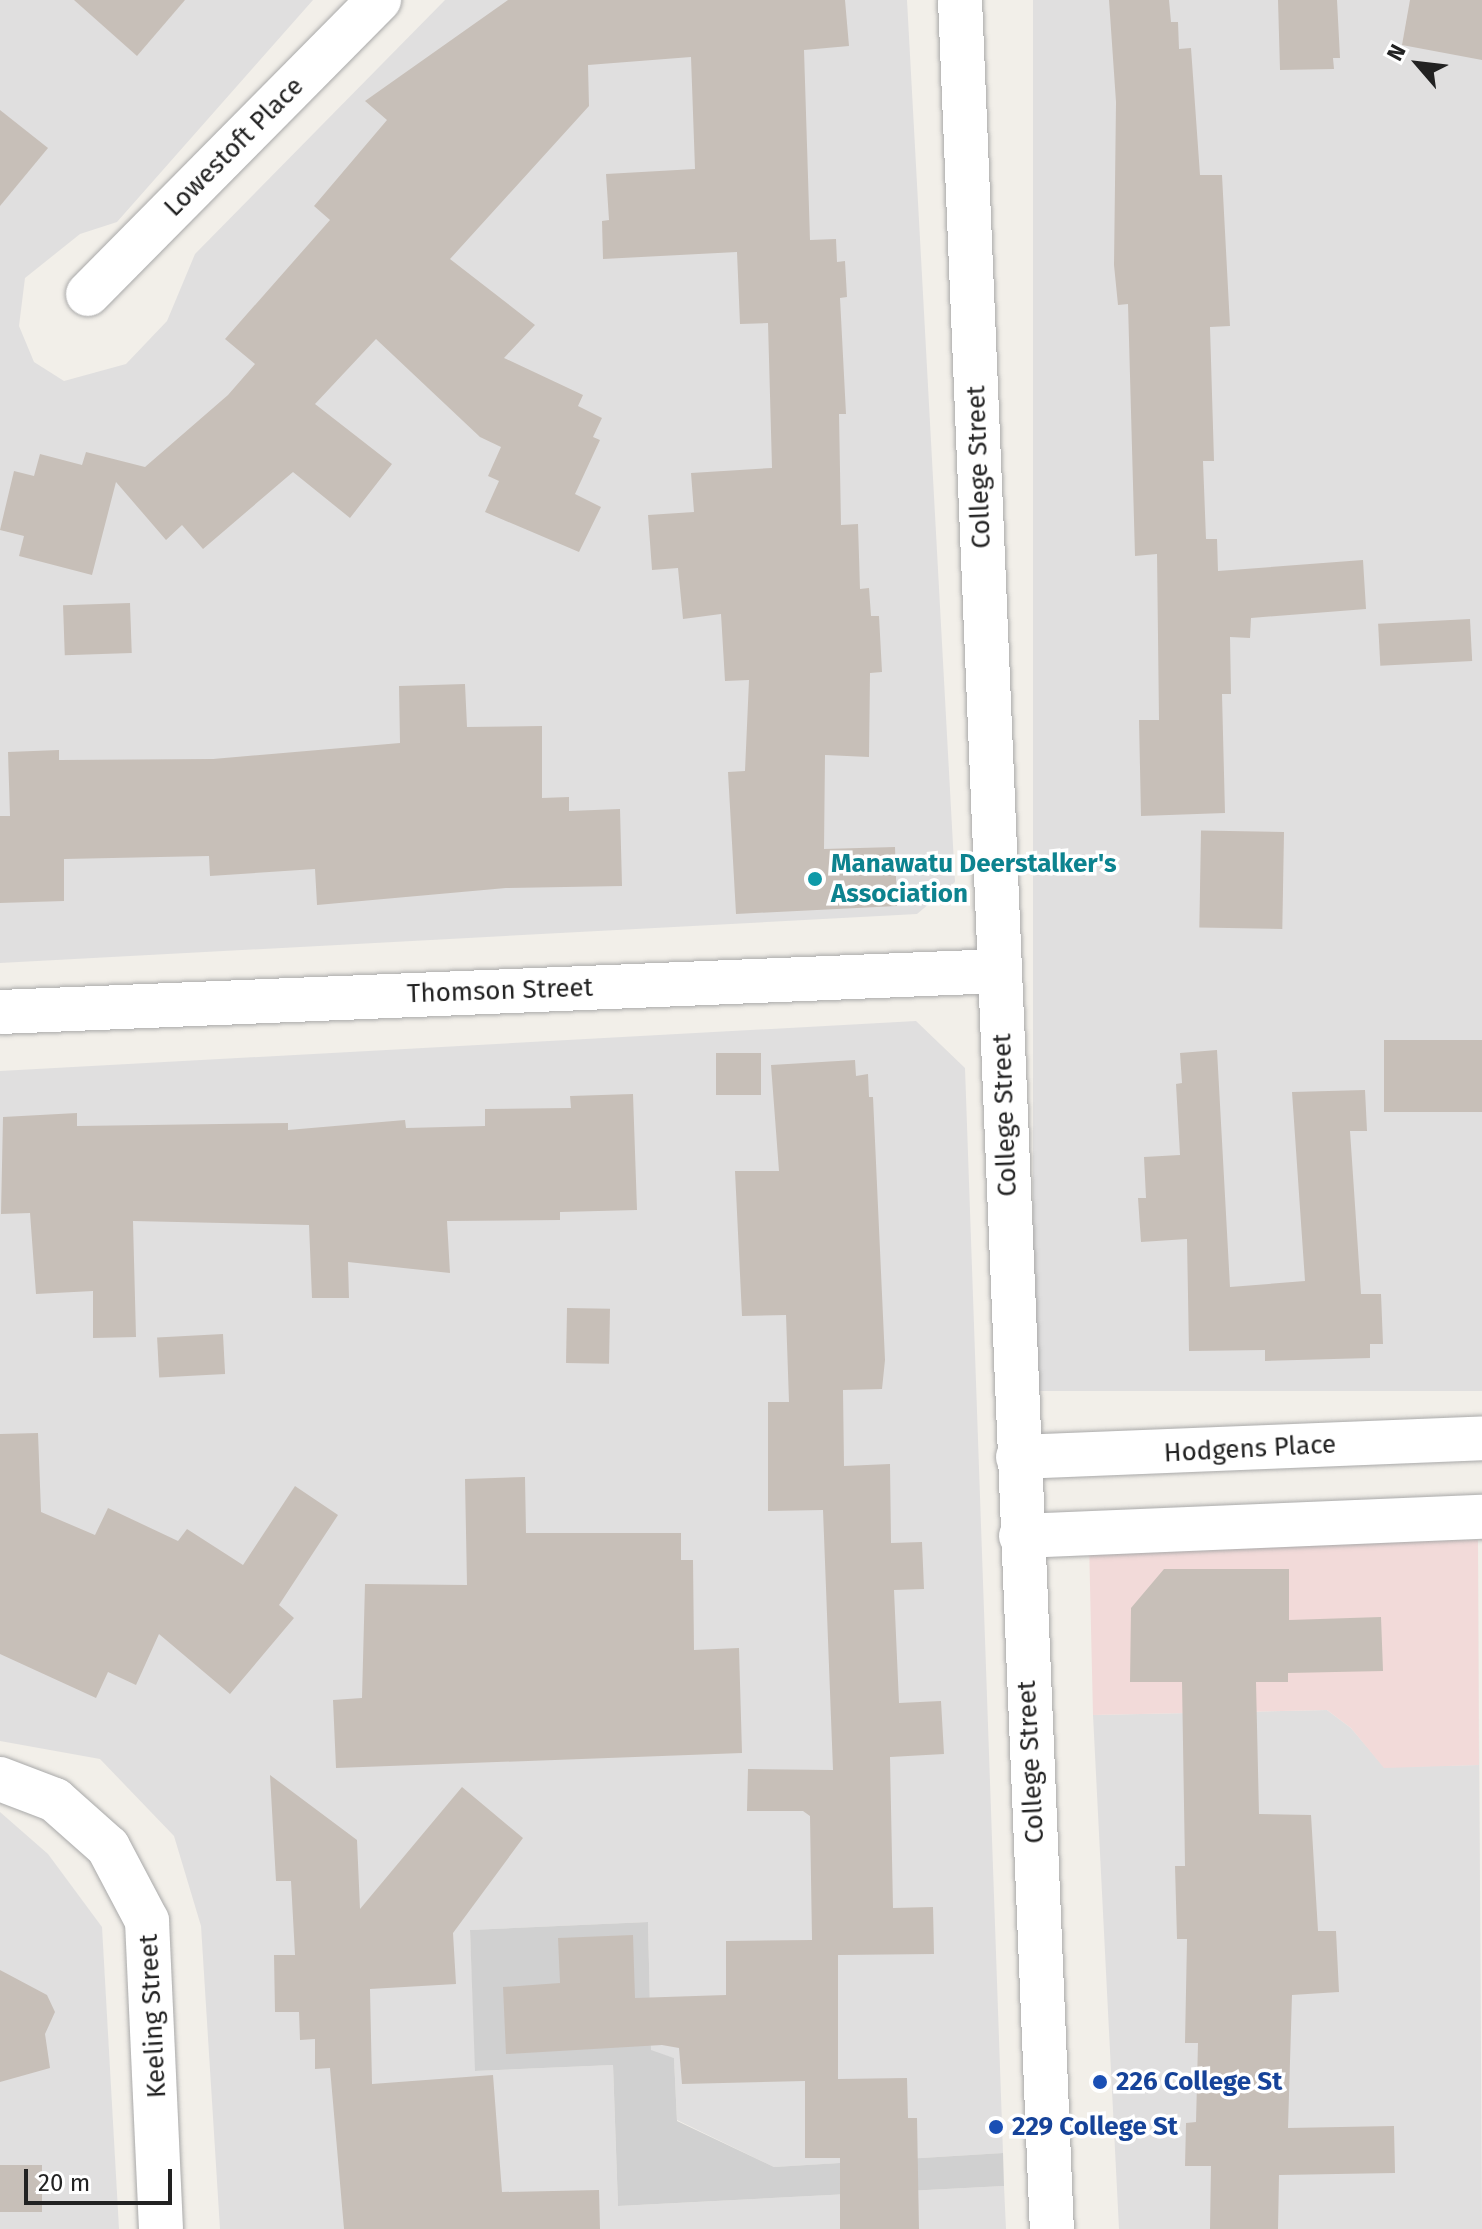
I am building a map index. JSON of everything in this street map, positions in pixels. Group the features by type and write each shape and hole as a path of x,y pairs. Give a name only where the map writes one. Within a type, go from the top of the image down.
{"street":[{"name":"Lowestoft Place","path":"88,294 379,0"},
{"name":"College Street","path":"960,0 1052,2229"},
{"name":"Thomson Street","path":"0,1012 999,971"},
{"name":"Hodgens Place","path":"1018,1457 1482,1438"},
{"path":"1021,1536 1482,1517"},
{"name":"Keeling Street","path":"0,1779 55,1800 108,1847 147,1921 161,2229"}],"shaded area":[{"path":"0,0 313,0 117,222 80,234 25,278 19,326 34,362 64,381 126,364 167,321 195,254 445,0 907,0 955,882 917,914 0,963"},
{"path":"1033,0 1482,0 1482,1391 1033,1391"},
{"path":"916,1021 965,1068 1003,2153 774,2167 677,2120 674,2058 651,2051 648,1922 470,1930 476,2071 613,2065 618,2206 1004,2186 1006,2229 220,2229 201,1926 174,1836 100,1759 0,1741 0,1071"},
{"path":"1478,1540 1482,2229 1119,2229 1093,1715 1327,1710 1351,1728 1384,1767 1479,1765"},
{"path":"1478,1540 1479,1765 1384,1768 1351,1728 1327,1710 1093,1715 1089,1542"},
{"path":"0,1812 48,1854 102,1927 119,2229 0,2229"},
{"path":"648,1922 651,2050 674,2058 677,2121 774,2167 1003,2153 1004,2186 618,2206 613,2065 475,2071 470,1930"}],"building":[{"path":"74,0 185,0 137,56"},
{"path":"508,0 845,0 849,46 804,50 810,240 836,239 837,262 845,261 847,297 840,298 846,414 839,414 841,525 858,524 860,589 869,588 871,616 879,616 882,672 870,673 869,757 825,755 824,849 895,847 897,906 736,914 728,772 745,771 749,680 725,681 721,614 683,619 678,568 652,570 648,515 694,512 691,473 772,468 768,323 740,324 737,252 603,259 602,221 609,220 606,174 695,169 691,57 588,65 589,106 450,259 535,325 504,358 583,395 578,406 602,418 593,437 600,440 575,494 601,507 579,552 485,512 499,481 488,476 501,447 480,437 376,339 315,404 392,464 350,518 293,472 203,549 182,525 166,540 116,482 92,575 19,556 24,536 0,530 14,471 34,476 40,454 82,465 86,452 145,467 228,395 255,364 225,339 330,220 314,206 387,120 365,101"},
{"path":"1109,0 1169,0 1171,22 1178,22 1179,49 1191,48 1200,175 1222,175 1230,326 1210,327 1214,461 1203,461 1206,539 1217,539 1218,571 1363,560 1366,609 1251,618 1250,638 1230,637 1231,694 1222,694 1225,813 1141,816 1139,720 1159,720 1157,554 1135,556 1128,304 1118,305 1114,265 1116,102"},
{"path":"1278,0 1337,0 1340,58 1333,58 1334,69 1280,70"},
{"path":"1410,0 1482,0 1482,60 1402,45"},
{"path":"0,110 48,148 0,206"},
{"path":"130,603 132,653 65,655 63,605"},
{"path":"1470,619 1472,661 1380,666 1378,624"},
{"path":"465,684 467,727 542,726 542,798 569,797 569,811 620,809 622,886 506,888 317,905 315,869 210,876 209,856 64,859 64,901 0,903 0,816 10,816 8,752 59,750 59,760 213,759 400,743 399,686"},
{"path":"1201,831 1284,832 1282,929 1199,928"},
{"path":"1384,1040 1482,1040 1482,1112 1384,1112"},
{"path":"1217,1050 1230,1287 1305,1281 1292,1092 1365,1090 1367,1131 1350,1131 1361,1294 1381,1294 1383,1344 1370,1344 1370,1358 1265,1361 1265,1350 1189,1351 1187,1239 1141,1242 1138,1198 1146,1198 1144,1157 1180,1155 1176,1084 1182,1083 1180,1053"},
{"path":"716,1053 761,1053 761,1095 716,1095"},
{"path":"855,1060 856,1076 868,1074 869,1097 873,1097 885,1360 882,1389 843,1390 844,1466 890,1464 891,1543 922,1542 924,1589 894,1590 899,1703 941,1701 944,1754 890,1757 893,1908 933,1907 934,1954 838,1955 838,2079 907,2078 908,2118 917,2118 919,2229 840,2229 840,2158 805,2158 805,2081 682,2084 679,2048 662,2045 506,2054 503,1987 560,1983 558,1938 633,1935 635,1998 726,1995 726,1941 812,1940 810,1816 803,1811 747,1811 748,1769 833,1770 823,1510 768,1511 768,1402 789,1402 786,1315 742,1316 735,1171 779,1171 771,1065"},
{"path":"633,1094 637,1210 560,1212 560,1220 447,1221 450,1273 348,1262 349,1298 312,1298 309,1225 133,1221 136,1337 93,1338 93,1291 36,1294 30,1213 1,1214 3,1117 77,1113 77,1126 288,1123 288,1130 405,1120 406,1128 485,1126 485,1109 571,1108 570,1096"},
{"path":"567,1308 610,1309 609,1364 566,1363"},
{"path":"223,1334 225,1374 159,1377 157,1337"},
{"path":"38,1433 41,1512 95,1535 108,1508 178,1541 187,1529 243,1565 295,1486 338,1515 279,1605 294,1618 230,1694 159,1634 136,1685 108,1672 96,1698 0,1654 0,1434"},
{"path":"525,1477 526,1533 681,1533 681,1560 693,1560 694,1650 739,1648 742,1753 336,1768 333,1700 362,1698 365,1584 467,1585 465,1479"},
{"path":"1164,1569 1289,1569 1289,1620 1381,1617 1383,1671 1288,1673 1288,1682 1256,1682 1259,1814 1311,1815 1318,1931 1336,1931 1339,1992 1292,1995 1288,2128 1394,2126 1395,2173 1279,2175 1278,2229 1210,2229 1211,2166 1185,2166 1186,2123 1196,2122 1198,2043 1185,2043 1187,1939 1177,1939 1175,1866 1185,1866 1182,1682 1130,1682 1131,1608"},
{"path":"270,1775 357,1840 360,1909 462,1787 523,1838 453,1933 456,1984 370,1989 372,2084 493,2075 502,2192 599,2190 600,2229 344,2229 330,2068 315,2069 315,2039 300,2040 299,2012 275,2012 274,1955 295,1955 291,1881 276,1881"},
{"path":"0,1970 47,1995 55,2012 45,2034 50,2068 0,2082"},
{"path":"0,2165 42,2165 42,2212 0,2212"}],"place":[{"name":"Manawatu Deerstalker's Association","path":"815,879"},
{"name":"226 College St","path":"1100,2082"},
{"name":"229 College St","path":"996,2127"}]}
